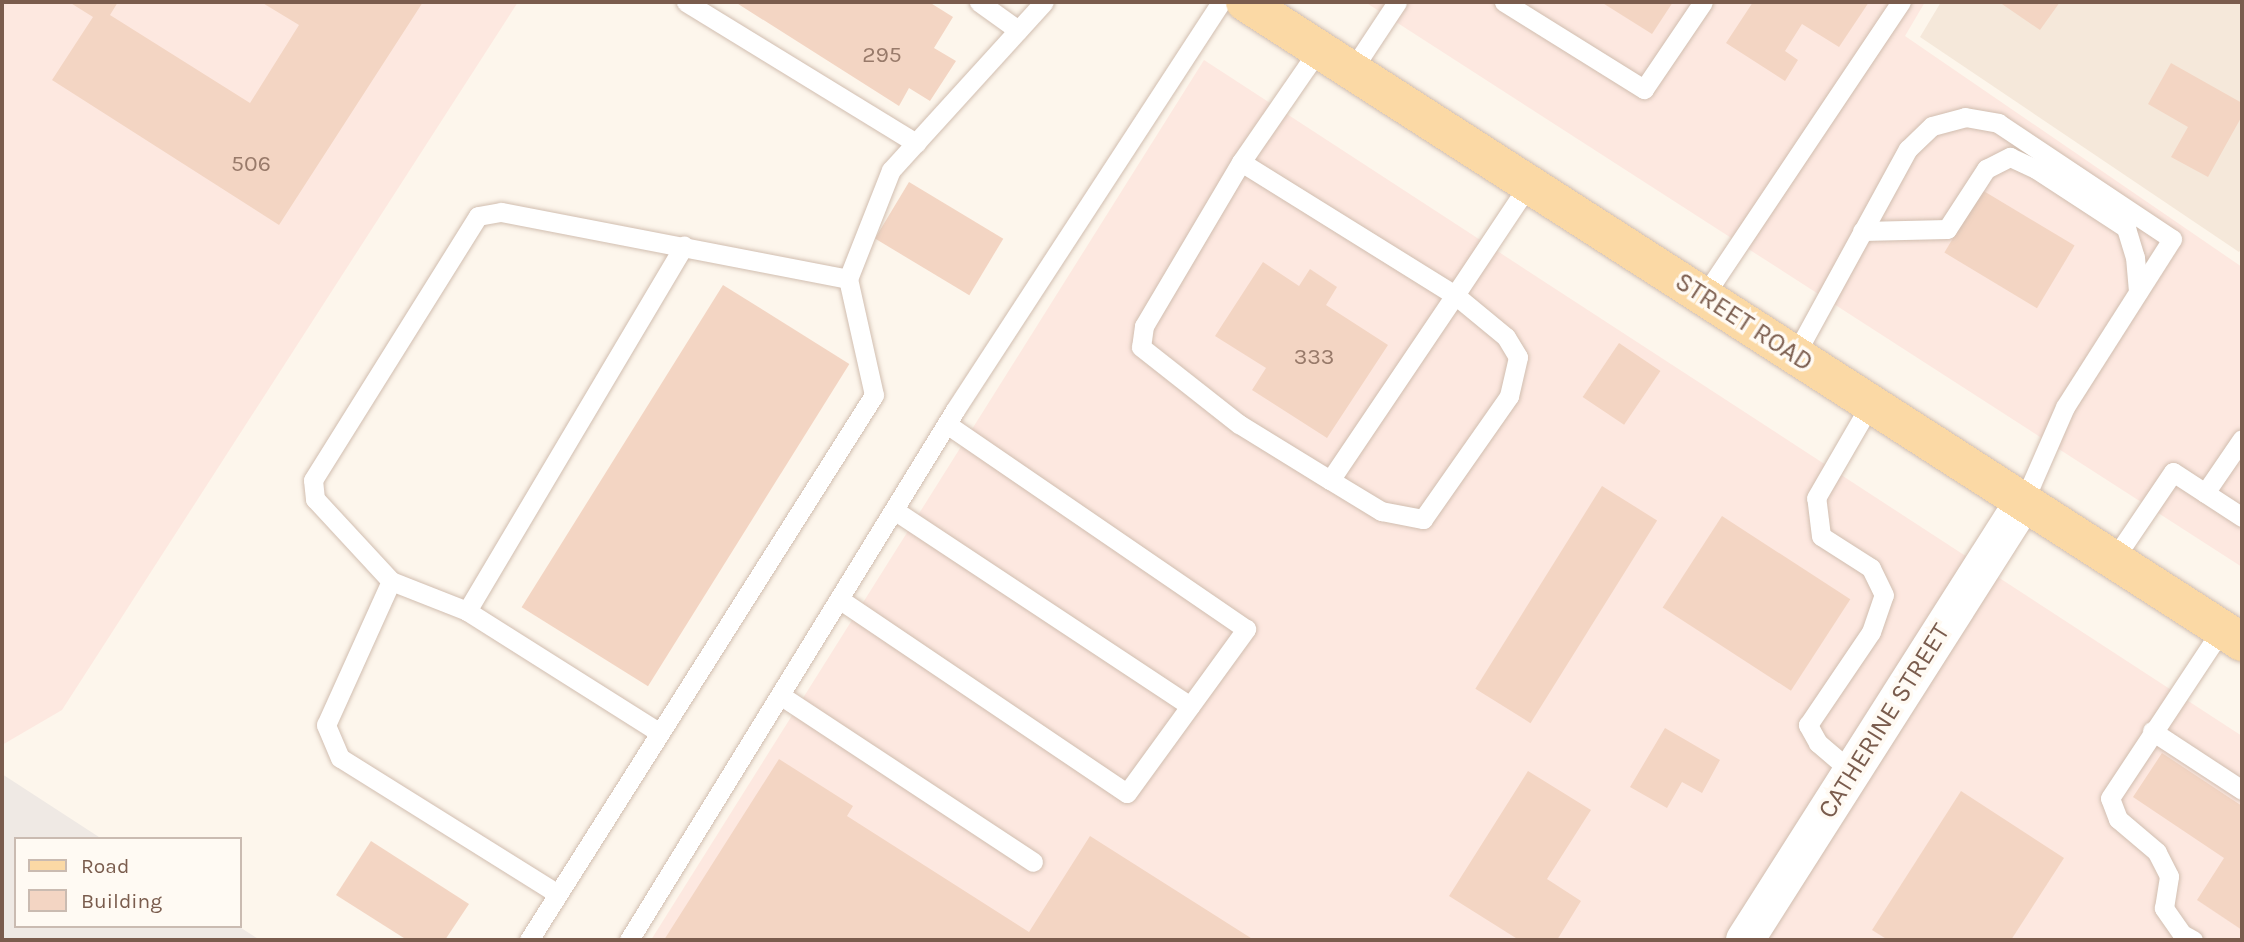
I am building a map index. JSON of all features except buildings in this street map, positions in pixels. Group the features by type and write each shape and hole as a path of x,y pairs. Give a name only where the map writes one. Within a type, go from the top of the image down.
{"main road":[{"name":"STREET ROAD","path":"1245,2 2232,636"}],"street":[{"name":"CATHERINE STREET","path":"1745,940 2024,501"}],"lane":[{"path":"686,2 916,143"},
{"path":"979,2 1018,30"},
{"path":"529,940 874,395 848,279 891,170 1044,2"},
{"path":"629,940 947,424 1221,2"},
{"path":"1352,70 1397,2"},
{"path":"1504,2 1644,89 1703,2"},
{"path":"1704,296 1901,2"},
{"path":"1241,162 1455,295 1506,337 1518,357 1509,396 1423,519 1381,511 1330,480 1240,424 1142,347 1144,326 1241,162 1319,49"},
{"path":"1795,355 1908,149 1932,126 1965,117 1998,123 2172,239 2065,407 2024,501"},
{"path":"1862,231 1947,229 1986,169 2010,157 2036,169 2126,228 2135,257 2138,292"},
{"path":"1330,480 1529,184"},
{"path":"660,733 467,611 391,581 315,499 313,480 478,216 501,212 684,245 848,279"},
{"path":"467,611 684,245"},
{"path":"1852,772 1818,743 1808,725 1871,632 1884,595 1871,568 1821,536 1816,498 1871,403"},
{"path":"839,599 1127,793 1246,629 947,424"},
{"path":"2205,493 2242,439"},
{"path":"2114,559 2173,472 2242,517"},
{"path":"894,510 1190,706"},
{"path":"391,581 326,724 341,758 558,894"},
{"path":"2193,940 2182,934 2164,908 2169,876 2157,852 2118,819 2110,798 2152,731 2232,636"},
{"path":"780,695 1032,862"},
{"path":"2152,731 2242,790"}],"shaded area":[{"path":"2,2 518,2 62,710 2,745"},
{"path":"1365,2 1925,2 1905,36 2242,267 2242,567"},
{"path":"1941,2 2242,2 2242,248 2239,252 1920,37"},
{"path":"1204,60 2242,736 2242,940 651,940"},
{"path":"2,774 99,837 14,837 14,928 241,928 260,940 2,940"}]}
